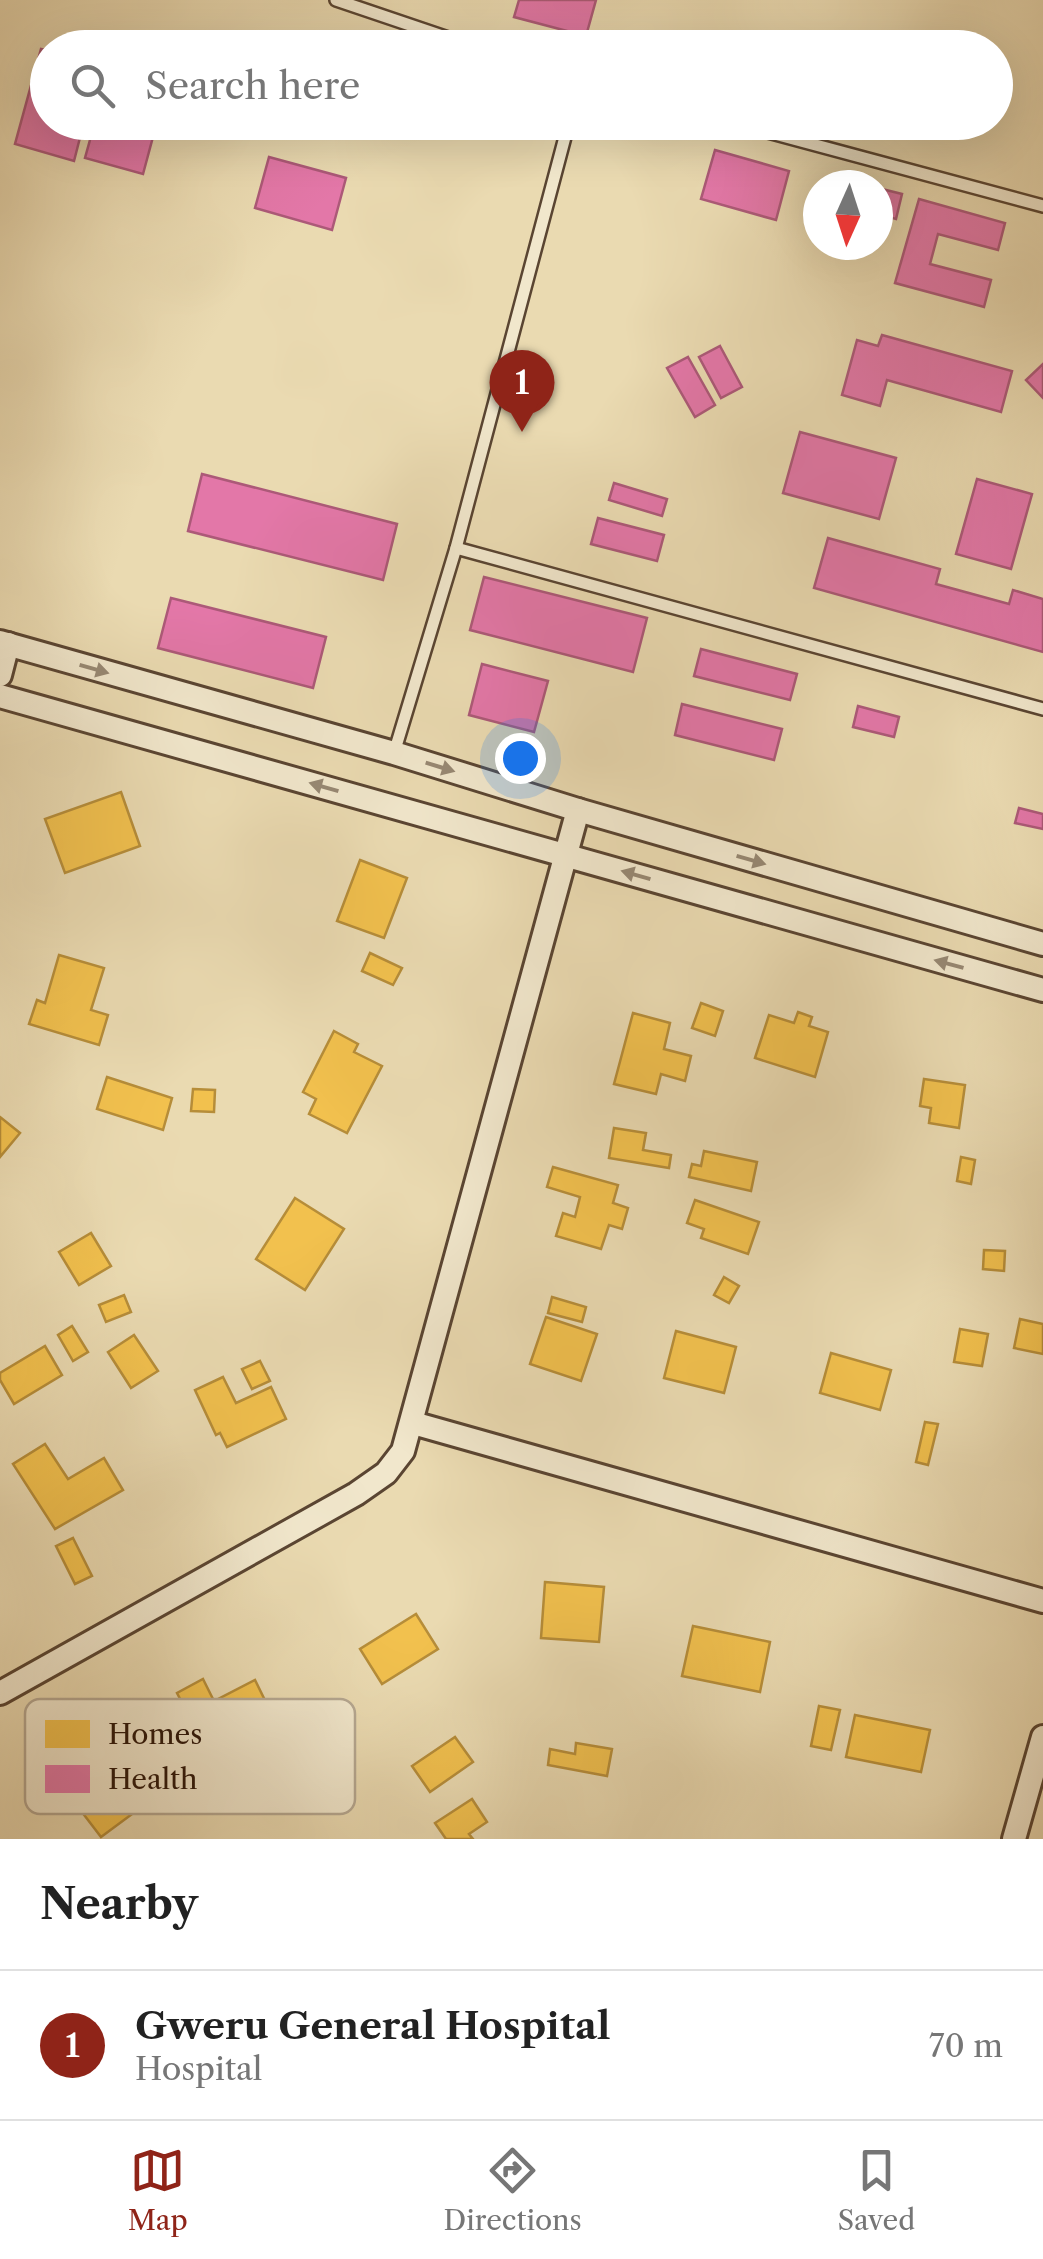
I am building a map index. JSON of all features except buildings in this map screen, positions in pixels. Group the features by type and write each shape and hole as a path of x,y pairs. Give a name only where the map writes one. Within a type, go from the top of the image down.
{"street":[{"path":"0,675 4,643 1043,944"},
{"path":"0,696 1043,990"},
{"path":"0,1694 356,1494 386,1473 403,1452 578,810"},
{"path":"413,1423 1043,1601"},
{"path":"1014,1839 1043,1737"}],"lane":[{"path":"336,0 425,30"},
{"path":"394,753 456,548 564,140"},
{"path":"797,140 1043,206"},
{"path":"456,548 1043,709"}],"place":[{"name":"Gweru General Hospital","path":"522,432"}]}
